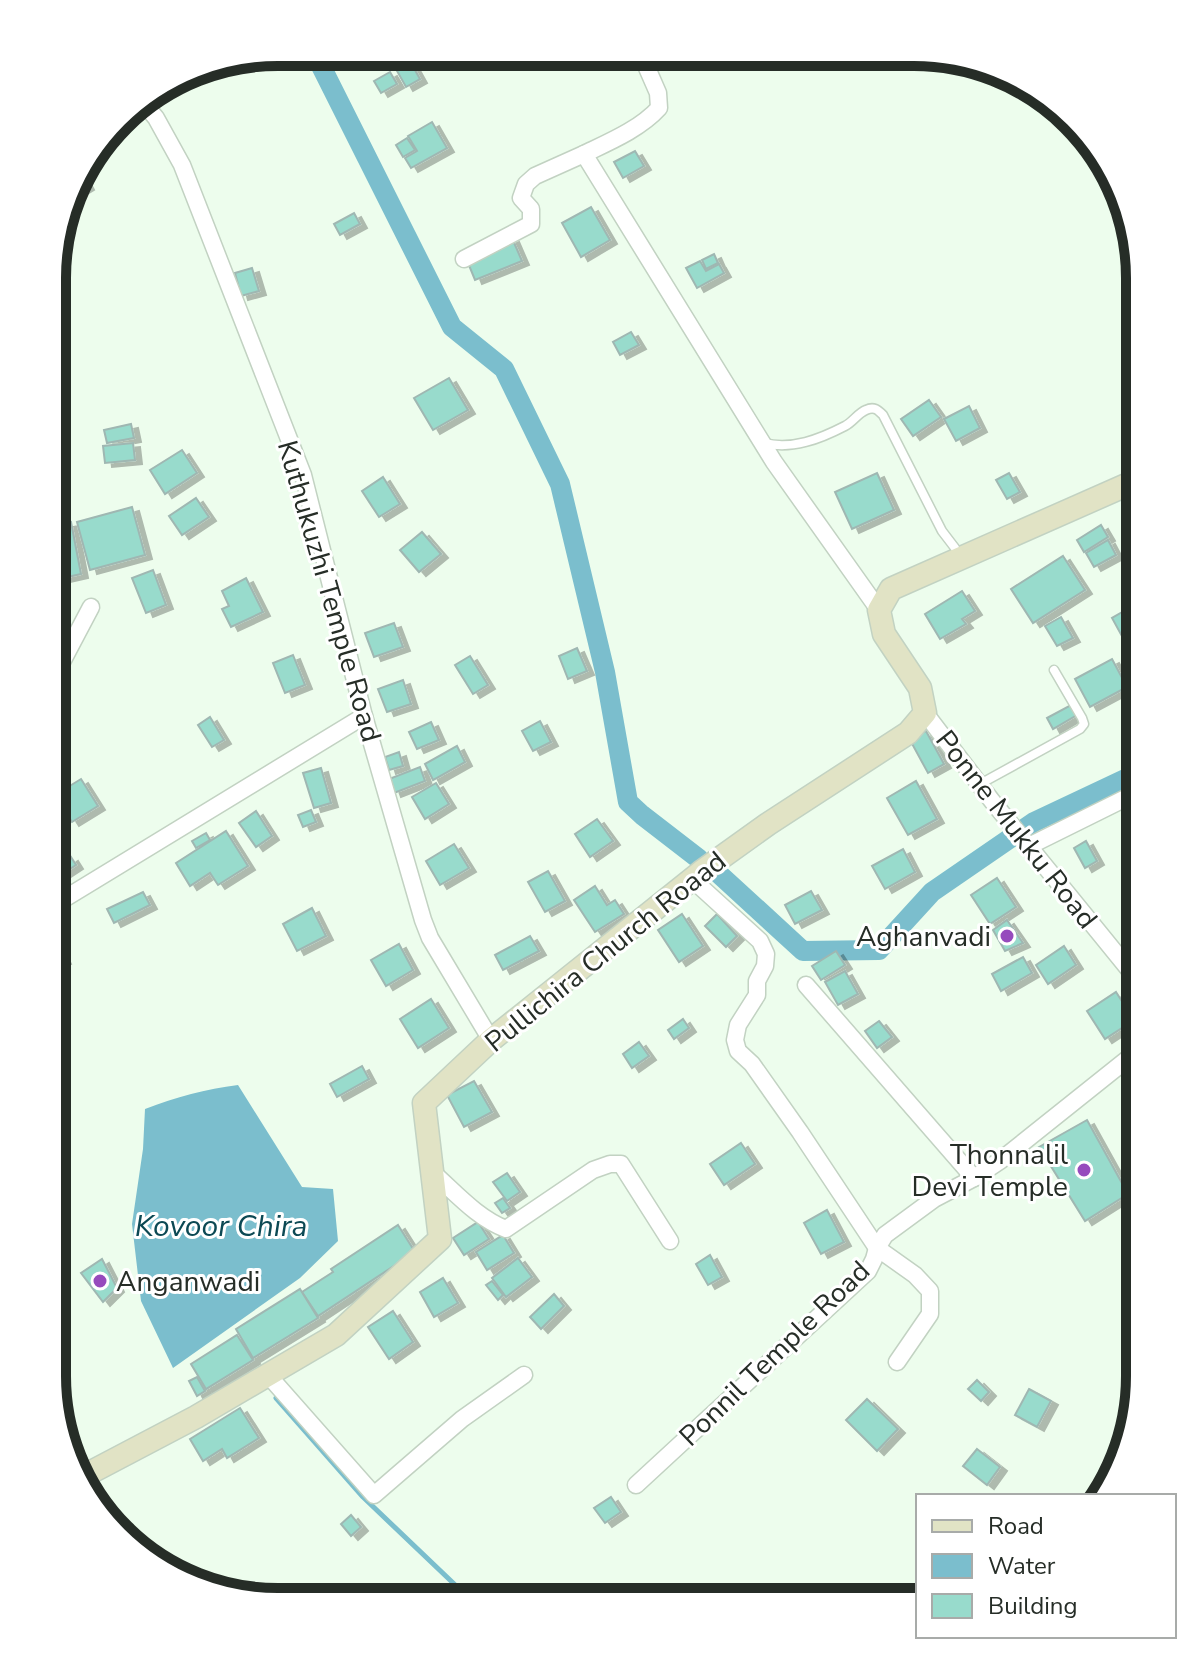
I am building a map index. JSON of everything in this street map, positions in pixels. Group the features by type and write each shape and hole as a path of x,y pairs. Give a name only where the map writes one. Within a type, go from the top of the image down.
{"main road":[{"path":"925,713 920,688 884,634 879,610 891,589 1126,485"},
{"name":"Pullichira Church Roaad","path":"90,1473 196,1417 336,1335 440,1239 424,1103 491,1040 693,880 768,824 908,733 925,713"}],"street":[{"path":"464,259 531,224 531,209 521,198 526,184 535,176 614,139 652,116 659,108 658,93 646,66"},
{"name":"Kuthukuzhi Temple Road","path":"150,110 182,165 303,475 364,716 423,920 430,938 491,1040"},
{"path":"584,154 788,484 879,610"},
{"path":"66,654 91,607"},
{"name":"Ponne Mukku Road","path":"925,713 1126,966"},
{"path":"66,893 364,716"},
{"path":"1029,846 1126,798"},
{"path":"693,880 760,941 766,954 765,966 757,981 757,995 738,1025 735,1040 738,1051 752,1064 877,1248 915,1275 930,1291 930,1314 897,1362"},
{"path":"806,985 974,1178"},
{"name":"Ponnil Temple Road","path":"636,1485 868,1271 885,1235 934,1199 1001,1160 1126,1060"},
{"path":"432,1172 479,1213 506,1229 593,1170 621,1164 670,1241"},
{"path":"268,1375 374,1495 462,1419 524,1375"}],"lane":[{"path":"761,442 776,446 809,442 848,424 866,410 878,410 960,559"},
{"path":"980,784 1084,724 1054,670"}],"water":[{"name":"Kovoor Chira","path":"238,1085 302,1187 333,1189 338,1241 300,1278 173,1368 141,1301 132,1224 143,1149 145,1109 191,1094"}],"building":[{"path":"394,66 413,66 420,79 406,87"},
{"path":"390,72 397,84 381,93 374,81"},
{"path":"432,122 447,148 411,168 405,158 417,151 408,136"},
{"path":"407,138 415,150 403,157 396,145"},
{"path":"635,151 644,166 623,178 614,162"},
{"path":"591,207 610,240 581,257 562,223"},
{"path":"354,213 360,224 340,235 334,224"},
{"path":"512,238 522,261 475,280 466,258"},
{"path":"714,254 718,263 706,269 702,260"},
{"path":"700,261 706,271 719,264 724,273 697,288 686,268"},
{"path":"252,268 259,291 241,296 235,273"},
{"path":"631,332 639,345 620,355 613,342"},
{"path":"449,378 468,410 433,430 414,398"},
{"path":"929,400 941,417 913,436 901,419"},
{"path":"969,406 980,428 956,441 944,419"},
{"path":"131,424 134,438 107,443 104,430"},
{"path":"133,443 135,460 105,463 103,446"},
{"path":"182,450 197,473 165,494 150,470"},
{"path":"877,473 894,510 852,529 835,492"},
{"path":"1009,473 1020,492 1007,499 996,480"},
{"path":"383,477 400,504 379,517 362,491"},
{"path":"196,498 209,517 182,535 169,516"},
{"path":"132,507 145,555 90,570 77,522"},
{"path":"71,522 81,574 66,577 66,523"},
{"path":"1101,525 1108,537 1084,552 1077,540"},
{"path":"422,532 441,554 419,572 400,550"},
{"path":"1108,540 1116,555 1094,567 1086,553"},
{"path":"1063,556 1085,590 1033,623 1011,589"},
{"path":"153,570 166,605 146,613 132,578"},
{"path":"246,578 263,612 231,627 222,609 229,606 222,591"},
{"path":"962,591 975,611 962,619 966,624 940,639 925,614"},
{"path":"1126,610 1126,644 1112,618"},
{"path":"1061,617 1073,638 1057,646 1045,626"},
{"path":"394,623 403,647 374,657 365,633"},
{"path":"577,648 587,671 568,679 559,656"},
{"path":"293,655 305,685 285,693 273,663"},
{"path":"470,656 488,685 473,694 455,665"},
{"path":"1112,659 1126,688 1090,707 1075,679"},
{"path":"403,680 411,704 387,712 378,689"},
{"path":"1071,705 1077,715 1053,729 1047,718"},
{"path":"210,717 224,740 212,747 198,725"},
{"path":"540,721 551,742 533,751 522,731"},
{"path":"431,722 439,740 417,749 409,732"},
{"path":"926,731 944,764 928,773 910,740"},
{"path":"457,746 465,762 433,780 425,764"},
{"path":"399,752 403,766 389,770 385,757"},
{"path":"420,767 425,781 394,793 389,779"},
{"path":"321,768 331,803 314,808 303,773"},
{"path":"81,779 98,806 72,822 66,812 66,788"},
{"path":"916,781 937,819 908,835 887,798"},
{"path":"436,783 449,804 425,819 412,797"},
{"path":"311,810 316,822 303,827 298,815"},
{"path":"256,811 272,836 256,847 239,823"},
{"path":"597,819 613,841 590,857 575,834"},
{"path":"226,831 248,866 218,885 210,873 190,886 176,863"},
{"path":"206,833 210,840 196,848 192,841"},
{"path":"1086,841 1097,861 1085,868 1074,848"},
{"path":"454,844 469,868 440,885 426,861"},
{"path":"903,849 915,872 885,889 872,866"},
{"path":"71,857 76,865 66,872 66,860"},
{"path":"548,871 565,901 545,912 528,882"},
{"path":"997,878 1016,907 990,924 971,895"},
{"path":"595,886 607,905 615,900 624,914 595,932 574,900"},
{"path":"811,891 822,910 795,924 785,905"},
{"path":"143,892 150,905 114,923 107,909"},
{"path":"312,908 326,936 297,951 283,924"},
{"path":"682,914 703,946 679,962 658,930"},
{"path":"717,914 737,936 726,947 705,926"},
{"name":"Aghanvadi","path":"1007,920 1023,943 1005,951 993,930"},
{"path":"530,936 539,951 503,970 495,955"},
{"path":"399,944 413,970 386,986 371,960"},
{"path":"1064,946 1076,965 1048,984 1036,965"},
{"path":"836,951 845,965 821,980 812,966"},
{"path":"1023,957 1032,973 1001,991 992,974"},
{"path":"845,971 858,994 838,1005 825,982"},
{"path":"1116,992 1126,1008 1126,1025 1105,1039 1087,1011"},
{"path":"431,999 449,1028 418,1048 400,1019"},
{"path":"683,1019 689,1028 674,1039 668,1030"},
{"path":"879,1021 892,1037 877,1048 865,1031"},
{"path":"639,1042 649,1056 632,1068 623,1054"},
{"path":"362,1066 369,1079 337,1097 330,1084"},
{"path":"474,1081 492,1112 464,1127 447,1095"},
{"name":"Thonnalil Devi Temple","path":"1087,1120 1126,1195 1085,1221 1039,1147"},
{"path":"741,1143 755,1164 724,1185 710,1164"},
{"path":"507,1173 520,1192 507,1201 493,1182"},
{"path":"503,1198 510,1208 502,1213 495,1203"},
{"path":"827,1210 844,1242 821,1254 804,1223"},
{"path":"478,1222 489,1239 464,1255 453,1238"},
{"path":"398,1225 415,1252 318,1316 302,1292"},
{"path":"503,1235 514,1253 487,1270 476,1252"},
{"path":"710,1255 722,1277 708,1285 696,1264"},
{"path":"518,1258 532,1277 506,1297 492,1278"},
{"name":"Anganwadi","path":"102,1259 117,1288 103,1302 81,1273"},
{"path":"443,1278 458,1303 434,1317 420,1292"},
{"path":"492,1281 503,1295 498,1300 486,1285"},
{"path":"300,1289 318,1318 253,1358 236,1329"},
{"path":"554,1294 564,1306 541,1329 530,1317"},
{"path":"393,1311 413,1342 389,1359 368,1327"},
{"path":"237,1335 253,1360 206,1389 191,1364"},
{"path":"197,1377 205,1391 197,1396 189,1381"},
{"path":"977,1380 989,1392 981,1401 968,1389"},
{"path":"1029,1389 1051,1401 1037,1427 1015,1415"},
{"path":"867,1399 898,1429 877,1451 846,1420"},
{"path":"240,1408 259,1438 227,1458 222,1449 203,1461 190,1439"},
{"path":"977,1449 1000,1467 987,1485 963,1466"},
{"path":"611,1497 621,1512 605,1523 594,1508"},
{"path":"351,1515 361,1527 351,1536 341,1524"}],"waterway":[{"path":"321,66 452,327 504,369 560,484 605,672 628,802 699,859"},
{"path":"719,874 803,951 879,950 932,892 1034,822 1126,779"},
{"path":"276,1398 363,1497 458,1588"}],"place":[{"name":"Aghanvadi","path":"1007,936"},
{"name":"Thonnalil Devi Temple","path":"1084,1170"},
{"name":"Anganwadi","path":"100,1281"}]}
